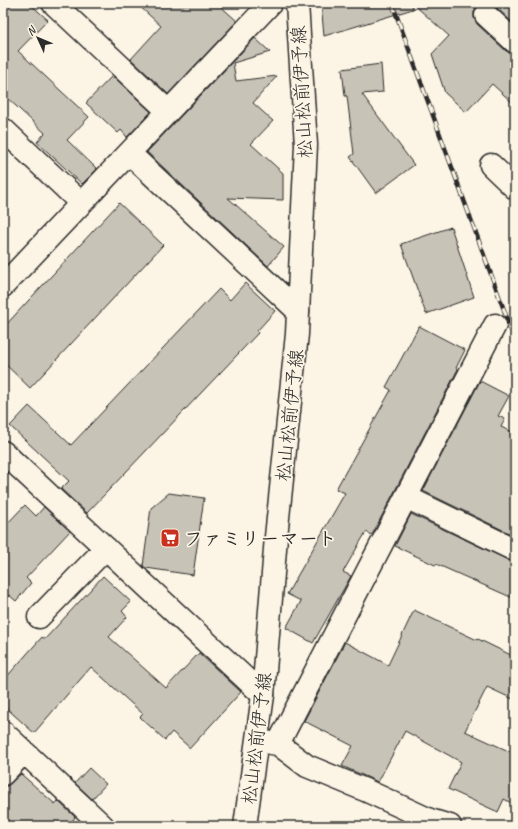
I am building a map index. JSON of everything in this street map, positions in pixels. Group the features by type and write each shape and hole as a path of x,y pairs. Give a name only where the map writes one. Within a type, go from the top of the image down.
{"street":[{"path":"53,3 168,111"},
{"path":"3,286 269,3"},
{"name":"松山松前伊予線","path":"246,826 263,695 276,537 297,334 306,145 297,3"},
{"path":"486,15 515,42"},
{"path":"3,129 81,203"},
{"path":"129,153 298,311"},
{"path":"491,166 515,188"},
{"path":"278,744 495,325"},
{"path":"3,452 263,695"},
{"path":"406,496 515,550"},
{"path":"39,617 106,548"},
{"path":"3,732 103,826"},
{"path":"256,740 278,744 307,766 365,790 430,820 450,826"},
{"path":"3,774 24,752"}],"building":[{"path":"3,3 29,3 48,20 18,51 89,117 67,140 97,169 82,184 37,142 45,133 3,94"},
{"path":"136,3 217,3 237,21 168,94 131,59 161,26"},
{"path":"321,3 412,3 413,9 324,36"},
{"path":"412,3 483,3 477,6 474,12 474,18 477,24 506,51 515,54 515,105 492,84 466,112 445,93 432,54 449,36"},
{"path":"489,3 515,3 515,25 495,6"},
{"path":"255,38 270,52 233,63 236,81 277,76 253,103 273,121 251,144 283,173 283,200 228,198 284,247 268,266 147,152"},
{"path":"381,64 383,92 362,94 414,165 376,193 350,157 354,154 342,69"},
{"path":"111,77 114,77 151,112 127,137 121,130 118,133 86,103"},
{"path":"119,203 163,245 30,388 3,362 3,328"},
{"path":"451,227 474,297 426,314 401,244"},
{"path":"245,283 275,311 257,331 258,333 87,513 61,489 69,481 10,426 29,406 71,445 219,289 230,300"},
{"path":"419,326 465,350 456,368 458,369 372,535 366,532 343,572 351,576 313,643 286,628 301,601 287,594 345,493 336,489 391,390 386,387"},
{"path":"480,381 509,396 498,416 505,419 501,427 515,433 515,536 423,491"},
{"path":"169,493 204,498 193,575 146,568 143,566 151,508"},
{"path":"25,505 36,516 44,507 70,531 26,578 31,583 16,601 9,595 3,602 3,528"},
{"path":"411,514 515,562 515,599 436,564 435,565 395,546"},
{"path":"103,576 131,602 122,611 127,617 109,637 166,688 199,653 241,692 190,748 172,732 165,740 140,717 143,714 91,667 34,733 3,705 3,681 42,637 45,639"},
{"path":"414,610 515,657 515,700 487,687 465,731 515,754 515,805 504,799 498,812 448,789 461,762 405,731 378,782 342,766 353,746 304,721 345,642 388,665"},
{"path":"89,768 106,784 92,799 75,783"},
{"path":"21,774 55,804 58,801 75,817 73,820 79,826 3,826 3,789"}],"railway":[{"path":"392,3 515,340"}],"place":[{"name":"ファミリーマート","path":"170,538"}]}
